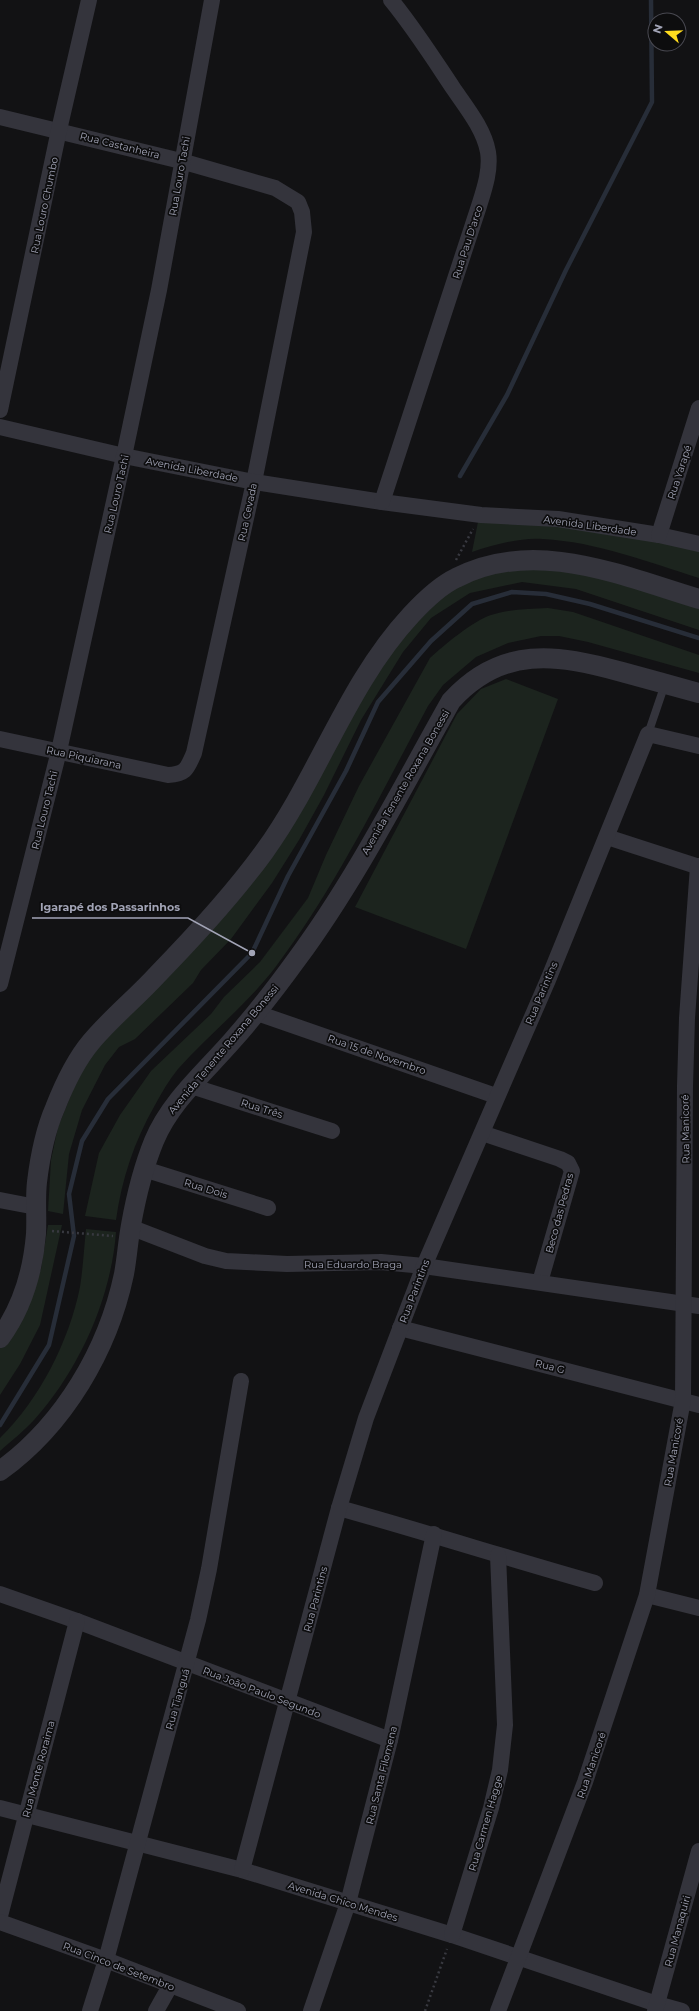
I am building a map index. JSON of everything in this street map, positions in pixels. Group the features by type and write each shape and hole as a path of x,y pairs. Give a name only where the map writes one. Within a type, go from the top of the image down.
{"street":[{"name":"Rua Louro Chumbo","path":"0,410 89,0"},
{"name":"Rua Louro Tachi","path":"0,984 59,751 124,456 159,290 181,161 212,0"},
{"name":"Rua Pau D'arco","path":"382,502 479,206 485,185 488,165 488,152 474,120 411,24 391,0"},
{"name":"Rua Castanheira","path":"0,117 60,130 181,161 275,188 298,202 302,212 304,232"},
{"name":"Rua Cevada","path":"168,775 184,772 194,753 254,482 304,232"},
{"name":"Rua Yarapé","path":"659,535 699,408"},
{"name":"Avenida Liberdade","path":"0,427 124,456 254,482 382,502 480,514 558,519 659,535 699,544"},
{"path":"0,1338 20,1302 31,1270 36,1234 37,1182 43,1144 53,1111 69,1075 92,1041 185,947 224,902 264,852 292,807 367,672 396,631 420,605 446,584 472,571 519,560 536,559 594,568 699,599"},
{"name":"Avenida Tenente Roxana Bonessi","path":"0,1471 12,1462 58,1414 87,1373 113,1316 124,1271 126,1232 144,1169 154,1142 168,1114 257,1012 298,957 346,887 451,701 464,687 481,676 506,664 524,659 543,657 585,662 699,693"},
{"path":"648,734 699,746"},
{"name":"Rua Parintins","path":"242,1870 339,1508 366,1418 424,1266 482,1133 496,1096 548,980 648,734"},
{"name":"Rua Piquiarana","path":"0,738 168,775"},
{"path":"607,837 699,866"},
{"name":"Rua Manicoré","path":"498,2011 585,1782 647,1594 683,1400 692,1306 685,1086 687,1018 699,866"},
{"name":"Rua 15 de Novembro","path":"257,1012 496,1096"},
{"name":"Rua Três","path":"191,1086 332,1130"},
{"name":"Beco das Pedras","path":"482,1133 560,1159 568,1163 572,1171 540,1282"},
{"name":"Rua Dois","path":"144,1169 268,1208"},
{"path":"0,1200 36,1208"},
{"name":"Rua Eduardo Braga","path":"126,1232 226,1261 287,1264 381,1262 424,1266 540,1282 692,1306"},
{"name":"Rua G","path":"400,1328 699,1405"},
{"name":"Rua Tianguá","path":"90,2011 106,1960 187,1664 209,1569 241,1381"},
{"path":"339,1508 434,1534 498,1555 595,1583"},
{"name":"Rua Santa Filomena","path":"311,2011 348,1903 390,1740 434,1534"},
{"name":"Rua Carmen Hagge","path":"452,1935 491,1808 500,1770 505,1725 498,1555"},
{"name":"Rua João Paulo Segundo","path":"0,1594 77,1621 390,1740"},
{"path":"647,1594 699,1608"},
{"name":"Rua Monte Roraima","path":"0,1916 77,1621"},
{"name":"Avenida Chico Mendes","path":"0,1808 242,1870 452,1935 656,2008 682,2011"},
{"name":"Rua Manaquiri","path":"656,2008 699,1851"},
{"name":"Rua Cinco de Setembro","path":"0,1922 106,1960 238,2011"},
{"path":"156,2011 170,1986"}],"lane":[{"path":"648,734 665,684"}],"path":[{"path":"455,561 480,514"},
{"path":"46,1230 126,1232"},
{"path":"425,2011 452,1935"}],"shaded area":[{"path":"479,517 591,528 699,545 699,578 603,548 563,541 543,539 516,540 472,552"},
{"path":"536,566 581,571 699,607 699,630 576,589 522,582 470,593 431,618 403,652 361,720 324,795 299,840 272,883 231,939 201,970 193,983 135,1039 119,1047 105,1065 82,1110 69,1154 63,1214 48,1211 51,1160 58,1127 84,1063 215,921 382,657 436,597 477,575"},
{"path":"548,608 573,612 699,655 699,673 588,642 559,636 541,636 508,643 476,657 443,685 428,706 339,871 299,934 277,965 254,993 190,1056 178,1069 166,1086 135,1147 125,1175 116,1220 85,1216 99,1153 120,1115 151,1071 211,1014 224,997 260,962 308,898 326,855 359,786 430,658 476,622 491,615 519,610"},
{"path":"506,679 558,699 466,949 355,907 457,714 481,689"},
{"path":"48,1225 62,1225 40,1325 20,1364 0,1395 0,1346 14,1324 41,1269"},
{"path":"86,1229 116,1232 113,1257 100,1308 90,1332 65,1379 34,1420 0,1451 0,1438 28,1406 40,1387 51,1368 68,1328 80,1287"}],"waterway":[{"path":"460,476 507,395 566,270 652,102 651,0"},
{"path":"0,1425 49,1345 74,1236 69,1194 82,1141 108,1099 252,953 288,876 346,771 378,702 431,641 472,604 512,592 546,594 590,604 699,638"}],"place":[{"name":"Igarapé dos Passarinhos","path":"252,953"}]}
